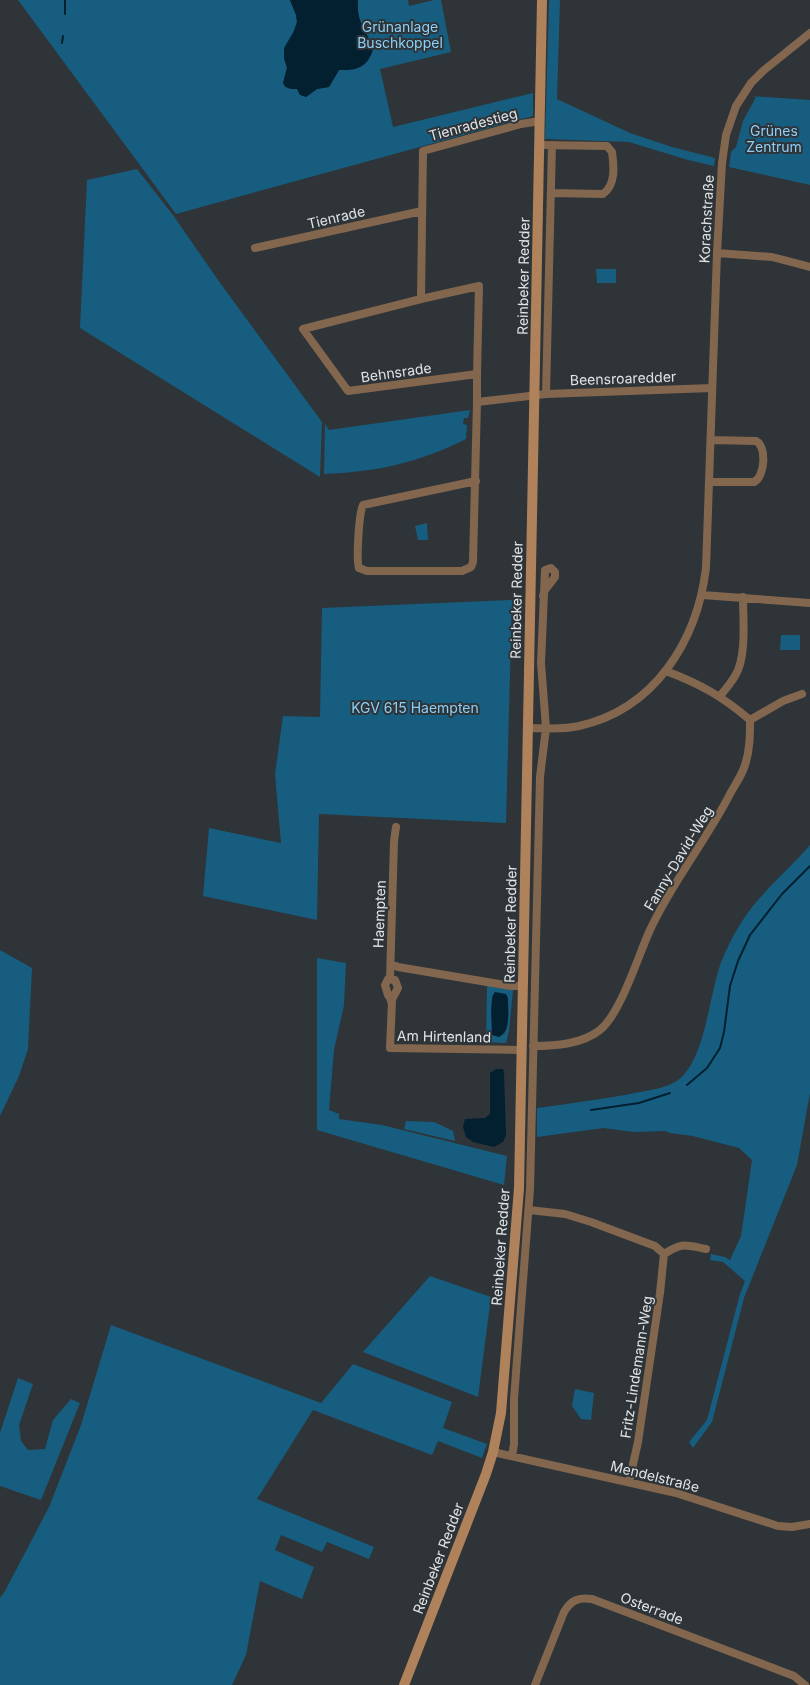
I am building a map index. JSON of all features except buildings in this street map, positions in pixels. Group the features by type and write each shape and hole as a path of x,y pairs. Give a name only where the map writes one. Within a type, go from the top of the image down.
{"main road":[{"name":"Reinbeker Redder","path":"404,1685 478,1495 493,1452 502,1407 519,1188 542,0"}],"street":[{"name":"Korachstraße","path":"527,728 578,726 619,711 639,699 652,688 666,671 690,627 702,595 706,568 717,253 723,151 730,119 736,106 751,83 763,71 810,34"},
{"name":"Tienradestieg","path":"421,299 423,151 521,124 540,121"},
{"path":"540,145 607,146 612,152 613,179 610,189 603,194 551,193"},
{"name":"Reinbeker Redder","path":"546,394 552,146"},
{"name":"Tienrade","path":"256,248 422,211"},
{"path":"717,253 772,257 810,267"},
{"name":"Behnsrade","path":"476,481 363,505 359,533 359,568 367,571 462,571 469,569 473,562 476,481 480,286 421,299 303,329 348,391 477,374"},
{"name":"Beensroaredder","path":"534,396 546,394 712,388"},
{"path":"477,402 534,396"},
{"path":"709,482 754,482 760,478 762,473 762,447 759,442 711,440"},
{"path":"702,595 810,603"},
{"name":"Reinbeker Redder","path":"512,1456 514,1444 514,1399 529,1210 540,777 546,728 541,663 543,596"},
{"path":"720,696 736,675 740,664 742,653 743,597"},
{"path":"666,671 685,678 720,696 750,720 783,701 802,694"},
{"name":"Fanny-David-Weg","path":"534,1046 567,1044 587,1037 600,1030 611,1017 621,999 650,929 661,908 722,810 745,766 750,747 750,720"},
{"name":"Haempten","path":"396,827 394,841 391,964 398,968 511,986 523,986"},
{"name":"Am Hirtenland","path":"391,964 390,979 385,985 388,995 392,1001"},
{"name":"Am Hirtenland","path":"390,979 395,980 398,984 398,988 392,1001 390,1048 521,1050"},
{"path":"529,1210 565,1214 592,1222 655,1246 664,1254 677,1246 689,1245 706,1249"},
{"name":"Fritz-Lindemann-Weg","path":"629,1482 638,1442 660,1293 664,1254"},
{"name":"Mendelstraße","path":"493,1452 676,1492 778,1526 792,1527 810,1524"},
{"name":"Osterrade","path":"535,1685 564,1612 569,1604 576,1599 584,1598 592,1599 794,1676 800,1679 805,1685"}],"green space":[{"name":"Grünanlage Buschkoppel","path":"18,0 290,0 297,22 284,58 287,68 283,83 285,87 297,89 306,97 317,89 329,87 339,70 348,70 374,46 360,19 358,13 358,0 408,0 409,6 434,0 441,0 451,52 380,69 393,127 533,93 533,116 176,214"},
{"path":"549,0 560,0 557,99 630,133 672,147 715,158 714,166 688,160 629,142 545,139"},
{"name":"Grünes Zentrum","path":"751,96 810,100 810,185 729,167 731,152 736,147 743,121 756,97"},
{"path":"137,169 173,215 218,280 322,422 320,477 80,328 87,180"},
{"path":"596,269 616,269 616,283 597,283"},
{"path":"470,410 468,418 464,418 463,424 467,425 466,439 449,447 397,465 362,471 324,474 325,424 329,430"},
{"path":"427,523 428,540 418,540 415,526"},
{"name":"KGV 615 Haempten","path":"512,600 506,823 319,814 317,920 203,896 209,828 281,843 275,774 283,716 320,717 322,608"},
{"path":"781,635 800,635 800,650 780,650"},
{"path":"810,845 810,1093 797,1165 744,1298 712,1422 693,1448 689,1442 707,1420 740,1294 745,1281 723,1262 710,1260 711,1254 725,1257 730,1260 741,1236 752,1160 739,1148 693,1136 665,1131 634,1132 603,1128 537,1137 537,1108 602,1099 667,1086 675,1082 685,1073 694,1060 700,1044 718,973 733,936 747,913 758,900"},
{"path":"0,950 32,968 28,1049 19,1076 0,1116"},
{"path":"317,958 346,963 344,1005 334,1050 329,1110 339,1114 339,1119 382,1125 507,1156 504,1185 317,1130"},
{"path":"487,984 492,987 513,990 509,1031 506,1043 486,1042","holes":["492,995 508,1007 507,1028 504,1034 492,1035"]},
{"path":"406,1121 434,1122 453,1131 455,1141 404,1129"},
{"path":"430,1276 491,1297 478,1397 363,1352"},
{"path":"111,1325 321,1403 353,1364 452,1402 443,1428 487,1444 482,1458 438,1441 432,1455 313,1410 257,1499 374,1547 369,1559 327,1542 322,1552 281,1535 275,1550 314,1567 302,1599 260,1581 246,1655 232,1685 0,1685 0,1598 49,1507 81,1425"},
{"path":"18,1378 33,1384 19,1425 21,1441 28,1450 45,1449 53,1420 71,1399 80,1403 41,1500 0,1486 0,1433"},
{"path":"575,1389 594,1393 591,1420 581,1419 572,1406"}],"shaded area":[{"path":"290,0 358,0 358,13 360,19 374,46 366,63 358,68 339,70 329,87 317,89 306,97 300,95 297,89 287,88 283,83 287,68 284,58 284,48 294,31 297,22"},
{"path":"495,992 506,994 508,998 507,1025 503,1034 499,1037 492,1035 491,1006"},
{"path":"496,1069 503,1069 504,1073 506,1135 503,1142 494,1147 473,1142 466,1137 463,1127 465,1119 485,1118 490,1114 490,1073"}],"waterway":[{"path":"65,0 65,14"},
{"path":"62,43 63,36"},
{"path":"687,1085 707,1068 720,1048 724,1032 730,986 738,961 750,935 782,894 810,866"},
{"path":"591,1110 639,1103 670,1093"}]}
